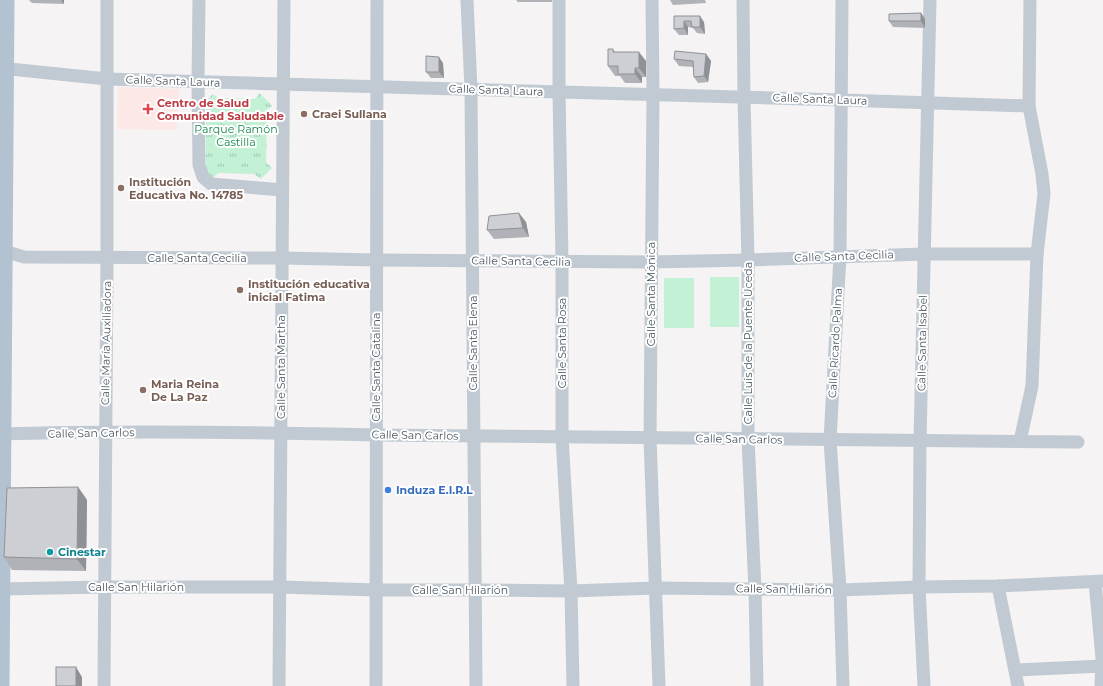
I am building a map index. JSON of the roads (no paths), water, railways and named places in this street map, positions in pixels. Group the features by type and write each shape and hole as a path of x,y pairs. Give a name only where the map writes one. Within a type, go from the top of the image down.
{"main road":[{"path":"1,686 1,434 4,252 3,68 6,0"}],"street":[{"name":"Calle María Auxiliadora","path":"104,686 107,0"},
{"path":"199,0 199,165 203,177 211,184 282,190"},
{"name":"Calle Santa Martha","path":"279,686 284,0"},
{"name":"Calle Santa Catalina","path":"376,686 377,0"},
{"name":"Calle Santa Elena","path":"467,0 471,90 476,686"},
{"name":"Calle Santa Rosa","path":"559,0 562,262 562,437 571,591 573,686"},
{"name":"Calle Santa Mónica","path":"652,0 653,95 650,438 659,686"},
{"name":"Calle Luis de la Puente Uceda","path":"743,0 748,260 748,439 758,686"},
{"name":"Calle Ricardo Palma","path":"842,0 840,256 830,440 840,590 843,686"},
{"name":"Calle Santa Isabel","path":"924,686 919,587 920,441 930,0"},
{"path":"1020,441 1032,386 1038,254 1044,194 1042,174 1029,106 1030,0"},
{"name":"Calle Santa Laura","path":"3,68 107,79 1029,106"},
{"name":"Calle Santa Cecilia","path":"4,252 24,257 282,258 562,262 748,260 924,254 1038,254"},
{"name":"Calle San Carlos","path":"1,434 106,432 281,432 376,435 1078,442"},
{"path":"1099,581 1102,666 1101,686"},
{"name":"Calle San Hilarión","path":"1,589 105,587 280,587 376,590 571,591 655,588 840,590 998,586 1099,581"},
{"path":"998,586 1018,686"},
{"path":"1015,670 1102,666"}],"place":[{"name":"Centro de Salud Comunidad Saludable","path":"148,109"},
{"name":"Craei Sullana","path":"304,114"},
{"name":"Institución Educativa No. 14785","path":"121,188"},
{"name":"Institución educativa inicial Fatima","path":"240,290"},
{"name":"Maria Reina De La Paz","path":"143,390"},
{"name":"Induza E.I.R.L","path":"388,490"},
{"name":"Cinestar","path":"50,552"}],"park label":[{"name":"Parque Ramón Castilla","path":"236,135"}]}
